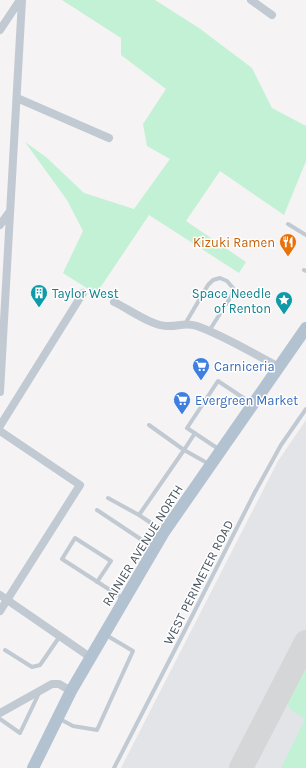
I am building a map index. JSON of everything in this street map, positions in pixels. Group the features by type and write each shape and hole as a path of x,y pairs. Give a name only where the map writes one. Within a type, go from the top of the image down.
{"main road":[{"name":"RAINIER AVENUE NORTH","path":"33,768 71,691 154,548 306,328"}],"street":[{"path":"0,30 21,0"},
{"path":"0,392 17,98 21,0"},
{"path":"251,0 272,15"},
{"path":"17,98 109,138"},
{"path":"0,225 10,210"},
{"path":"0,426 83,293"},
{"path":"114,302 150,321 159,324 167,326 185,324 209,331 279,367"},
{"path":"0,431 80,485 0,611"},
{"path":"0,595 90,657"},
{"path":"0,713 41,690 55,684 71,691"}],"lane":[{"path":"288,224 306,235"},
{"path":"185,324 208,285 213,280 220,278 227,281 233,288 232,295 209,331"},
{"path":"221,450 187,428 218,381 253,404"},
{"name":"WEST PERIMETER ROAD","path":"114,768 254,492 281,445 306,409"},
{"path":"149,425 184,450 210,465"},
{"path":"139,515 195,433"},
{"path":"108,498 139,515 164,532"},
{"path":"97,510 154,548"},
{"path":"97,582 111,561 75,538 62,559 97,582 124,599"},
{"path":"57,718 73,726 97,730 133,652 104,633"},
{"path":"5,650 32,667 40,665 60,636"},
{"path":"0,719 20,734 41,690"}],"shaded area":[{"path":"306,420 306,768 121,768 278,461"}],"green space":[{"path":"62,0 155,0 199,28 252,68 272,108 306,126 306,161 284,215 220,171 186,221 246,262 239,273 149,215 96,294 63,273 83,231 67,200 25,142 46,157 84,193 134,209 170,159 147,146 143,124 166,89 121,55 121,38"},
{"path":"306,666 306,768 281,768 305,719 292,711 287,703"}],"taxiway":[{"path":"241,768 306,642"}],"place":[{"name":"Kizuki Ramen","path":"288,257"},
{"name":"Taylor West","path":"39,308"},
{"name":"Space Needle of Renton","path":"284,315"},
{"name":"Carniceria","path":"201,381"},
{"name":"Evergreen Market","path":"182,415"}]}
